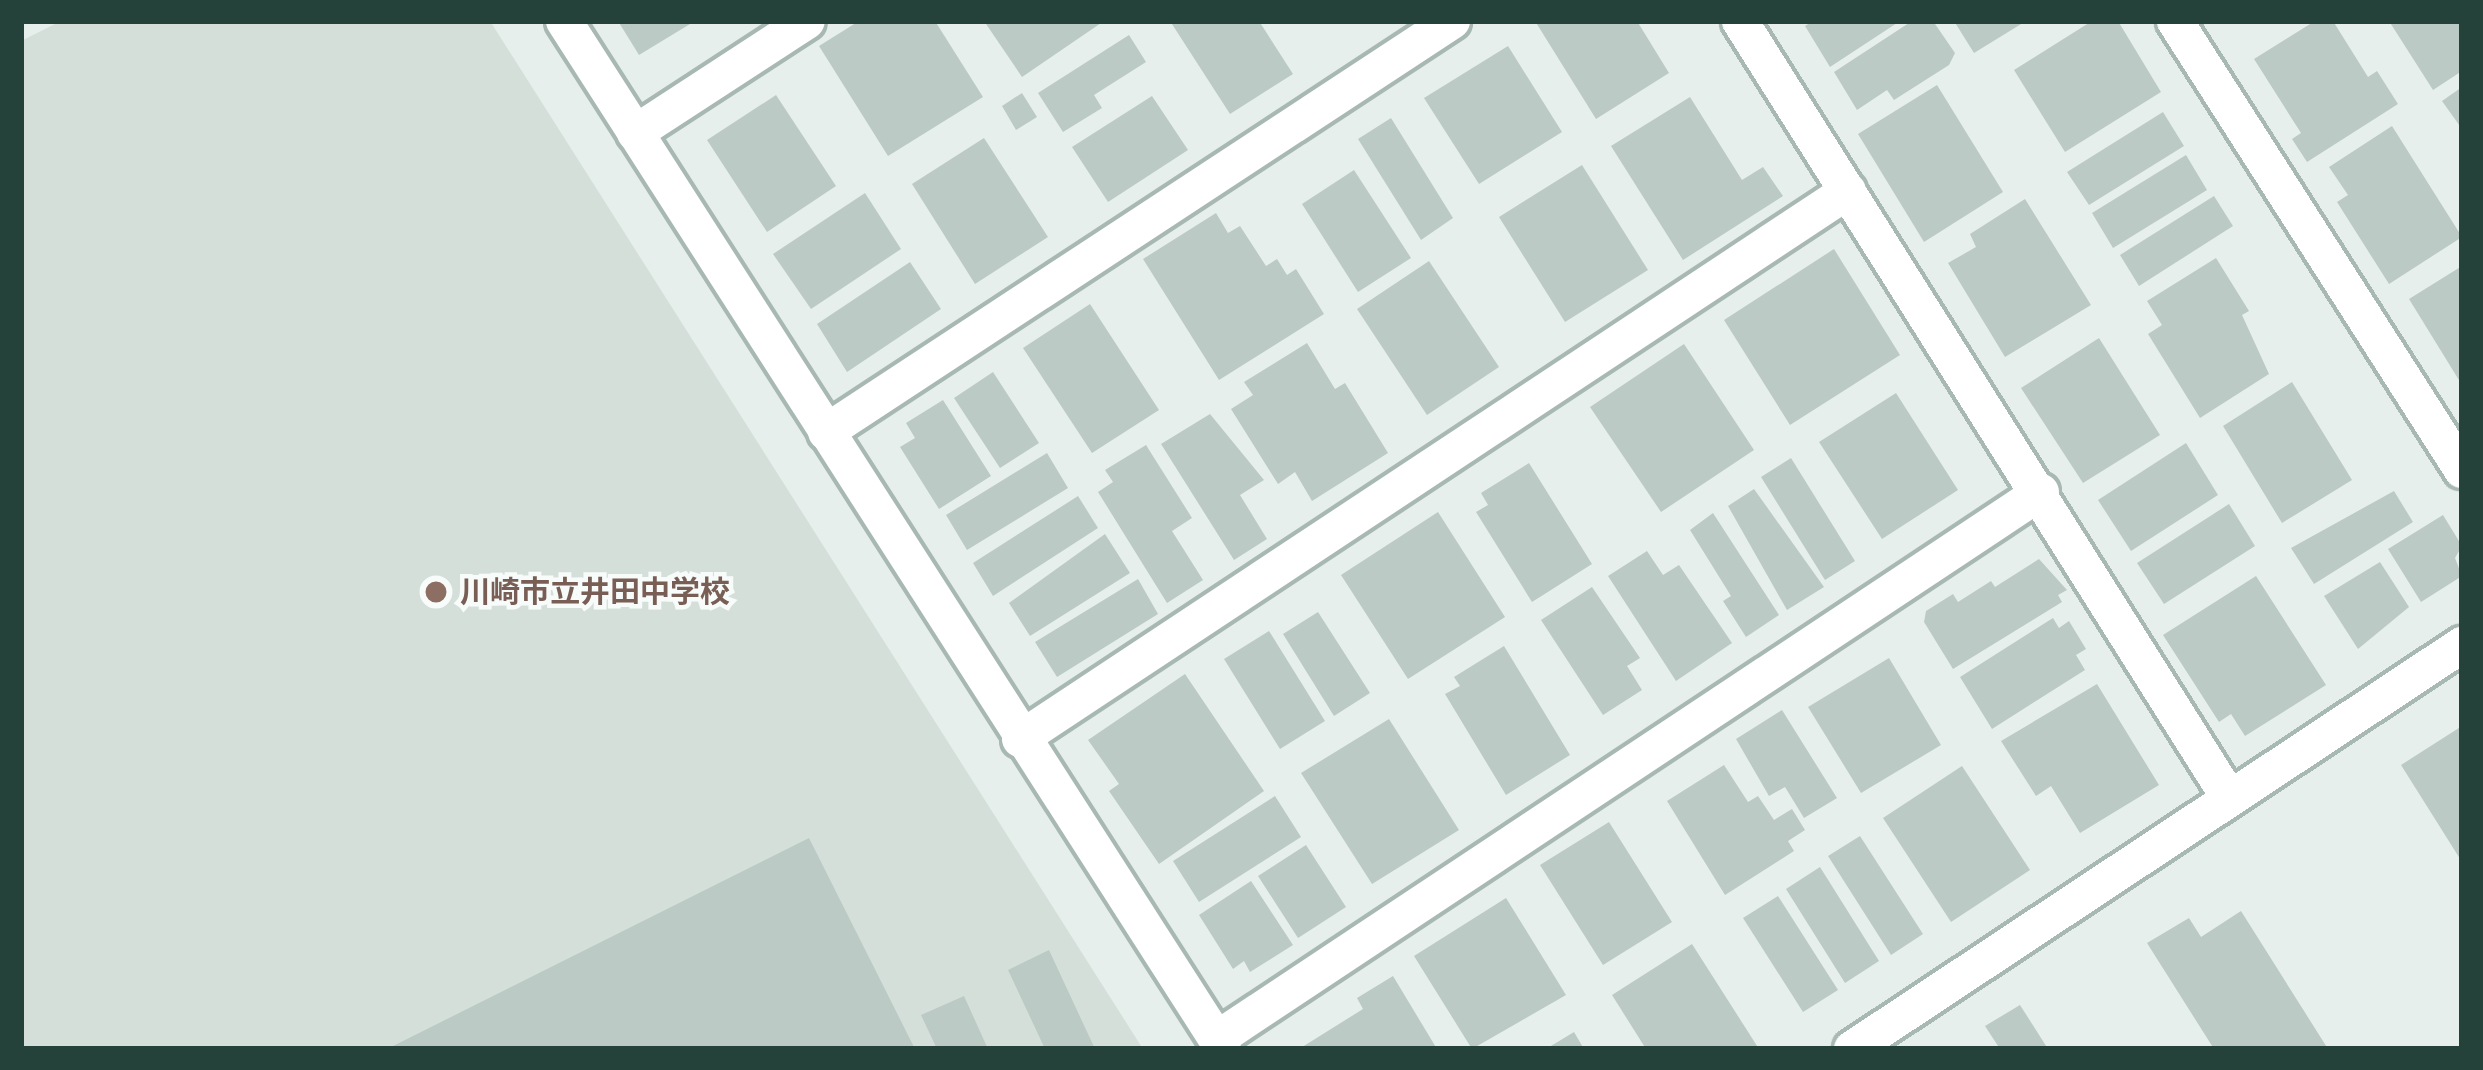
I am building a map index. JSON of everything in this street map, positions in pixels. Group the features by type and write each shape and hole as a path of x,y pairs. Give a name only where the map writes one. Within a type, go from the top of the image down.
{"street":[{"path":"564,21 1020,740 1220,1044 2042,492"},
{"path":"635,134 807,21"},
{"path":"826,432 1452,21"},
{"path":"1740,21 2042,492 2228,796"},
{"path":"2175,21 2462,470"},
{"path":"1020,740 1848,190"},
{"path":"1852,1049 2462,645"}],"shaded area":[{"name":"川崎市立井田中学校","path":"61,21 490,21 1143,1049 21,1049 21,41"}],"building":[{"path":"618,21 695,21 639,55"},
{"path":"859,21 935,21 983,97 888,156 819,46"},
{"path":"984,21 1104,21 1022,77"},
{"path":"1170,21 1259,21 1293,74 1230,114"},
{"path":"1535,21 1637,21 1669,73 1596,119"},
{"path":"1813,21 1900,21 1830,67 1805,26"},
{"path":"1912,21 1933,21 1955,53 1949,65 1894,100 1887,90 1857,110 1834,72"},
{"path":"1954,21 2026,21 1974,53"},
{"path":"2092,21 2118,21 2161,92 2065,152 2014,70"},
{"path":"2315,21 2333,21 2368,77 2377,71 2398,104 2307,162 2292,139 2301,133 2254,59"},
{"path":"2389,21 2462,21 2462,71 2433,90"},
{"path":"1129,35 1146,62 1094,95 1102,108 1063,132 1038,93"},
{"path":"1508,46 1562,132 1479,184 1424,98"},
{"path":"1937,85 2003,192 1924,242 1858,134"},
{"path":"2462,87 2462,129 2442,101"},
{"path":"1022,93 1037,117 1016,130 1002,106"},
{"path":"776,95 836,186 767,232 707,140"},
{"path":"1152,96 1188,150 1108,202 1072,147"},
{"path":"1690,97 1742,180 1763,167 1783,196 1683,260 1611,146"},
{"path":"2163,112 2184,146 2089,205 2067,172"},
{"path":"1391,118 1453,218 1421,240 1358,139"},
{"path":"2392,126 2462,237 2389,284 2337,202 2348,195 2329,167"},
{"path":"984,138 1048,237 975,284 912,184"},
{"path":"2186,155 2207,190 2113,248 2092,213"},
{"path":"1582,165 1648,270 1565,322 1499,217"},
{"path":"1354,170 1411,258 1358,292 1302,204"},
{"path":"865,193 901,249 811,309 773,254"},
{"path":"2214,196 2233,226 2139,286 2120,255"},
{"path":"2025,199 2091,305 2005,357 1948,263 1976,247 1970,234"},
{"path":"1216,213 1228,233 1240,226 1266,266 1277,259 1287,275 1296,269 1324,314 1219,380 1143,259"},
{"path":"1834,249 1900,355 1790,425 1724,320"},
{"path":"2216,258 2249,311 2242,315 2269,374 2200,418 2148,334 2162,325 2147,301"},
{"path":"1429,261 1499,367 1427,415 1357,309"},
{"path":"910,262 941,309 847,372 817,324"},
{"path":"2462,266 2462,385 2409,299"},
{"path":"1090,304 1159,410 1092,453 1023,348"},
{"path":"2099,338 2160,435 2083,483 2021,388"},
{"path":"1307,343 1335,389 1345,383 1388,453 1312,501 1295,472 1278,484 1231,409 1253,395 1244,382"},
{"path":"1684,344 1754,450 1661,512 1590,407"},
{"path":"993,372 1039,443 1000,468 954,398"},
{"path":"2292,382 2352,480 2282,523 2223,426"},
{"path":"1896,393 1958,490 1882,539 1819,442"},
{"path":"943,400 991,476 939,509 900,447 915,438 906,423"},
{"path":"1210,414 1264,480 1240,495 1267,539 1234,560 1161,444"},
{"path":"2186,443 2218,495 2131,551 2098,500"},
{"path":"1146,445 1192,518 1172,531 1203,580 1167,603 1098,492 1113,482 1105,470"},
{"path":"1047,453 1068,488 967,550 946,515"},
{"path":"1791,458 1855,561 1825,580 1761,477"},
{"path":"1529,463 1592,564 1532,602 1476,512 1488,505 1481,493"},
{"path":"1754,489 1824,587 1787,610 1728,506"},
{"path":"2394,491 2413,522 2314,584 2291,548"},
{"path":"1078,496 1098,528 993,596 973,563"},
{"path":"2229,504 2255,546 2164,604 2137,563"},
{"path":"1438,512 1505,617 1408,679 1341,575"},
{"path":"1713,513 1779,615 1746,637 1723,601 1731,596 1690,530"},
{"path":"2443,515 2462,546 2455,558 2462,576 2421,602 2388,549"},
{"path":"1105,534 1130,573 1030,636 1009,603"},
{"path":"1647,551 1663,575 1679,565 1732,643 1676,681 1608,576"},
{"path":"2039,559 2067,590 2058,595 2062,602 1953,669 1924,622 1926,611 1953,594 1958,602 1991,581 1995,587"},
{"path":"2380,562 2409,607 2358,649 2324,596"},
{"path":"2256,576 2326,685 2245,736 2231,714 2219,722 2163,635"},
{"path":"1138,579 1158,614 1057,677 1035,642"},
{"path":"1592,587 1640,658 1627,666 1642,690 1603,715 1541,620"},
{"path":"1318,612 1370,693 1334,716 1283,634"},
{"path":"2053,618 2059,628 2069,621 2086,649 2076,655 2085,670 1992,729 1960,677"},
{"path":"1269,631 1325,721 1280,749 1224,659"},
{"path":"1504,646 1570,755 1506,795 1445,694 1460,686 1454,677"},
{"path":"1889,658 1941,745 1861,793 1808,707"},
{"path":"1185,674 1264,791 1159,864 1109,791 1119,784 1088,740"},
{"path":"2097,684 2159,785 2080,833 2051,786 2036,796 2001,741"},
{"path":"1782,710 1837,798 1804,818 1785,787 1769,796 1736,739"},
{"path":"1389,719 1459,830 1372,884 1301,773"},
{"path":"2462,726 2462,862 2401,765"},
{"path":"1724,765 1748,802 1758,796 1774,820 1792,809 1805,830 1788,841 1794,851 1725,895 1667,801"},
{"path":"1962,766 2030,870 1951,922 1883,818"},
{"path":"1275,796 1301,837 1199,902 1173,861"},
{"path":"1609,822 1672,922 1603,965 1540,865"},
{"path":"1860,836 1923,934 1891,955 1828,856"},
{"path":"809,838 915,1049 387,1049"},
{"path":"1306,845 1346,907 1298,938 1258,876"},
{"path":"1820,867 1879,961 1845,983 1786,889"},
{"path":"1251,881 1293,945 1250,972 1244,961 1233,969 1199,915"},
{"path":"1778,896 1838,990 1803,1012 1743,918"},
{"path":"1506,898 1566,995 1472,1049 1414,956"},
{"path":"2241,911 2328,1049 2214,1049 2147,943 2189,918 2201,937"},
{"path":"1692,944 1759,1049 1646,1049 1612,995"},
{"path":"1049,950 1095,1049 1045,1049 1008,970"},
{"path":"1393,976 1437,1049 1299,1049 1363,1009 1357,998"},
{"path":"964,996 988,1049 937,1049 921,1015"},
{"path":"2020,1005 2048,1049 2000,1049 1985,1026"},
{"path":"1574,1032 1584,1049 1546,1049"}],"place":[{"name":"川崎市立井田中学校","path":"436,592"}]}
